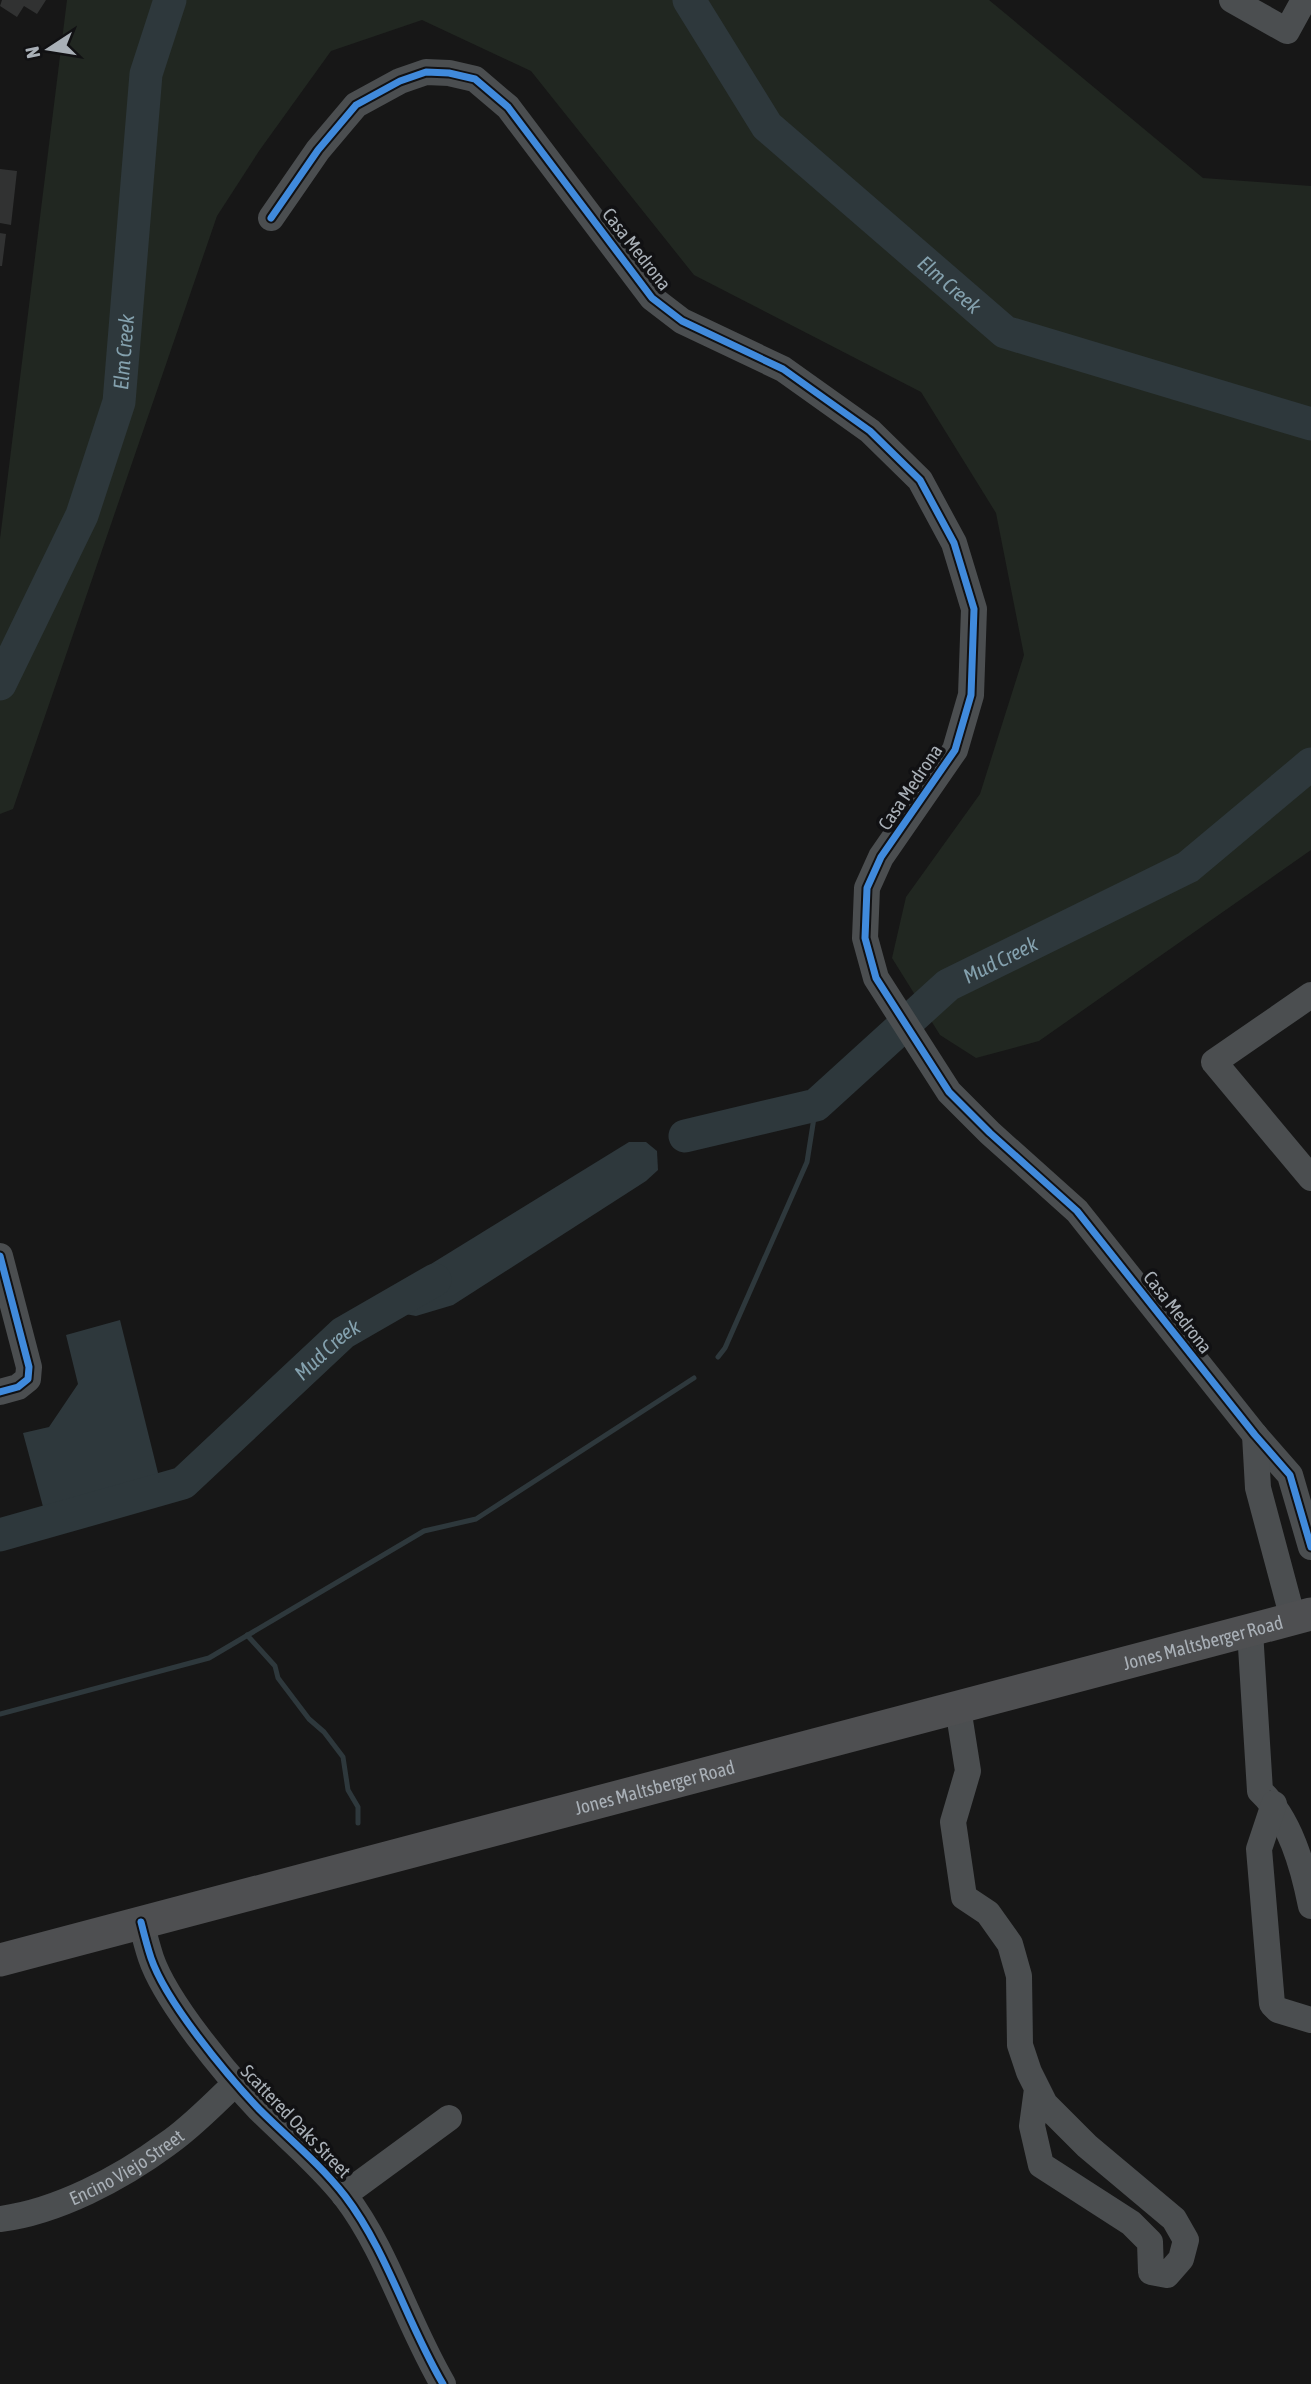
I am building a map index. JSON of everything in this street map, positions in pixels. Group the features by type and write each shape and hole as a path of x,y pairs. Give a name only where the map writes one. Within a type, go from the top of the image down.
{"main road":[{"name":"Jones Maltsberger Road","path":"0,1960 1302,1616"}],"street":[{"path":"1232,0 1287,31 1304,0"},
{"name":"Casa Medrona","path":"271,218 318,150 356,105 400,81 426,72 475,79 508,107 652,298 682,321 783,369 870,431 920,480 954,543 974,609 971,695 955,750 881,857 867,888 865,938 876,978 949,1092 990,1133 1077,1211 1255,1435 1290,1475 1309,1541"},
{"path":"1311,995 1214,1062 1311,1178"},
{"path":"0,1256 29,1367 28,1379 18,1387 0,1392"},
{"path":"1255,1435 1258,1488 1273,1544 1302,1616"},
{"path":"1273,1544 1309,1541"},
{"path":"1250,1631 1260,1791 1274,1804 1293,1843 1311,1906"},
{"path":"958,1708 968,1771 954,1822 964,1897 988,1913 1010,1944 1019,1976 1020,2045 1045,2104 1087,2146 1174,2220 1186,2240 1181,2259 1167,2275 1151,2272 1150,2242 1131,2223 1041,2165 1032,2126 1037,2089"},
{"path":"1274,1804 1259,1849 1272,2004 1278,2010 1311,2020"},
{"name":"Scattered Oaks Street","path":"141,1922 159,1977 197,2033 236,2083 344,2195 377,2246 416,2337 443,2384"},
{"name":"Encino Viejo Street","path":"0,2218 64,2202 138,2164 169,2143 236,2083"},
{"path":"344,2195 449,2118"}],"shaded area":[{"path":"67,0 989,0 1203,178 1311,186 1311,850 1039,1041 976,1058 940,1035 892,958 906,897 980,794 1024,655 996,513 921,392 694,275 531,71 422,20 331,51 259,151 217,216 13,809 0,814 0,539"},
{"path":"629,1142 646,1142 657,1151 658,1170 646,1181 453,1305 416,1316 400,1313 391,1297 405,1280"},
{"path":"120,1320 160,1481 45,1514 23,1433 49,1427 78,1384 66,1335"}],"building":[{"path":"2,0 46,0 37,14 24,6 17,17 0,6"},
{"path":"0,169 17,171 11,225 0,223"},
{"path":"0,233 6,234 2,266 0,266"}],"waterway":[{"name":"Elm Creek","path":"0,684 82,515 119,402 146,74 170,0"},
{"name":"Elm Creek","path":"689,0 767,126 1005,332 1311,424"},
{"name":"Mud Creek","path":"685,1136 816,1105 948,985 1188,867 1311,764"},
{"path":"718,1357 725,1348 807,1162 816,1105"},
{"name":"Mud Creek","path":"0,1535 183,1483 343,1333 435,1280"},
{"path":"0,1714 209,1658 424,1531 476,1519 694,1378"},
{"path":"247,1635 275,1666 278,1678 309,1719 324,1732 343,1757 348,1790 358,1807 358,1823"}],"cycle path":[{"path":"271,218 318,150 356,105 400,81 426,72 449,73 475,79 508,107 652,298 682,321 783,369 870,431 920,480 954,543 974,609 971,695 955,750 881,857 867,888 865,938 876,978 949,1092 990,1133 1077,1211 1255,1435 1290,1475 1311,1547"},
{"path":"0,1256 29,1367 28,1379 18,1387 0,1392"},
{"path":"141,1922 159,1976 198,2037 259,2109 335,2184 360,2217 443,2384"}]}
